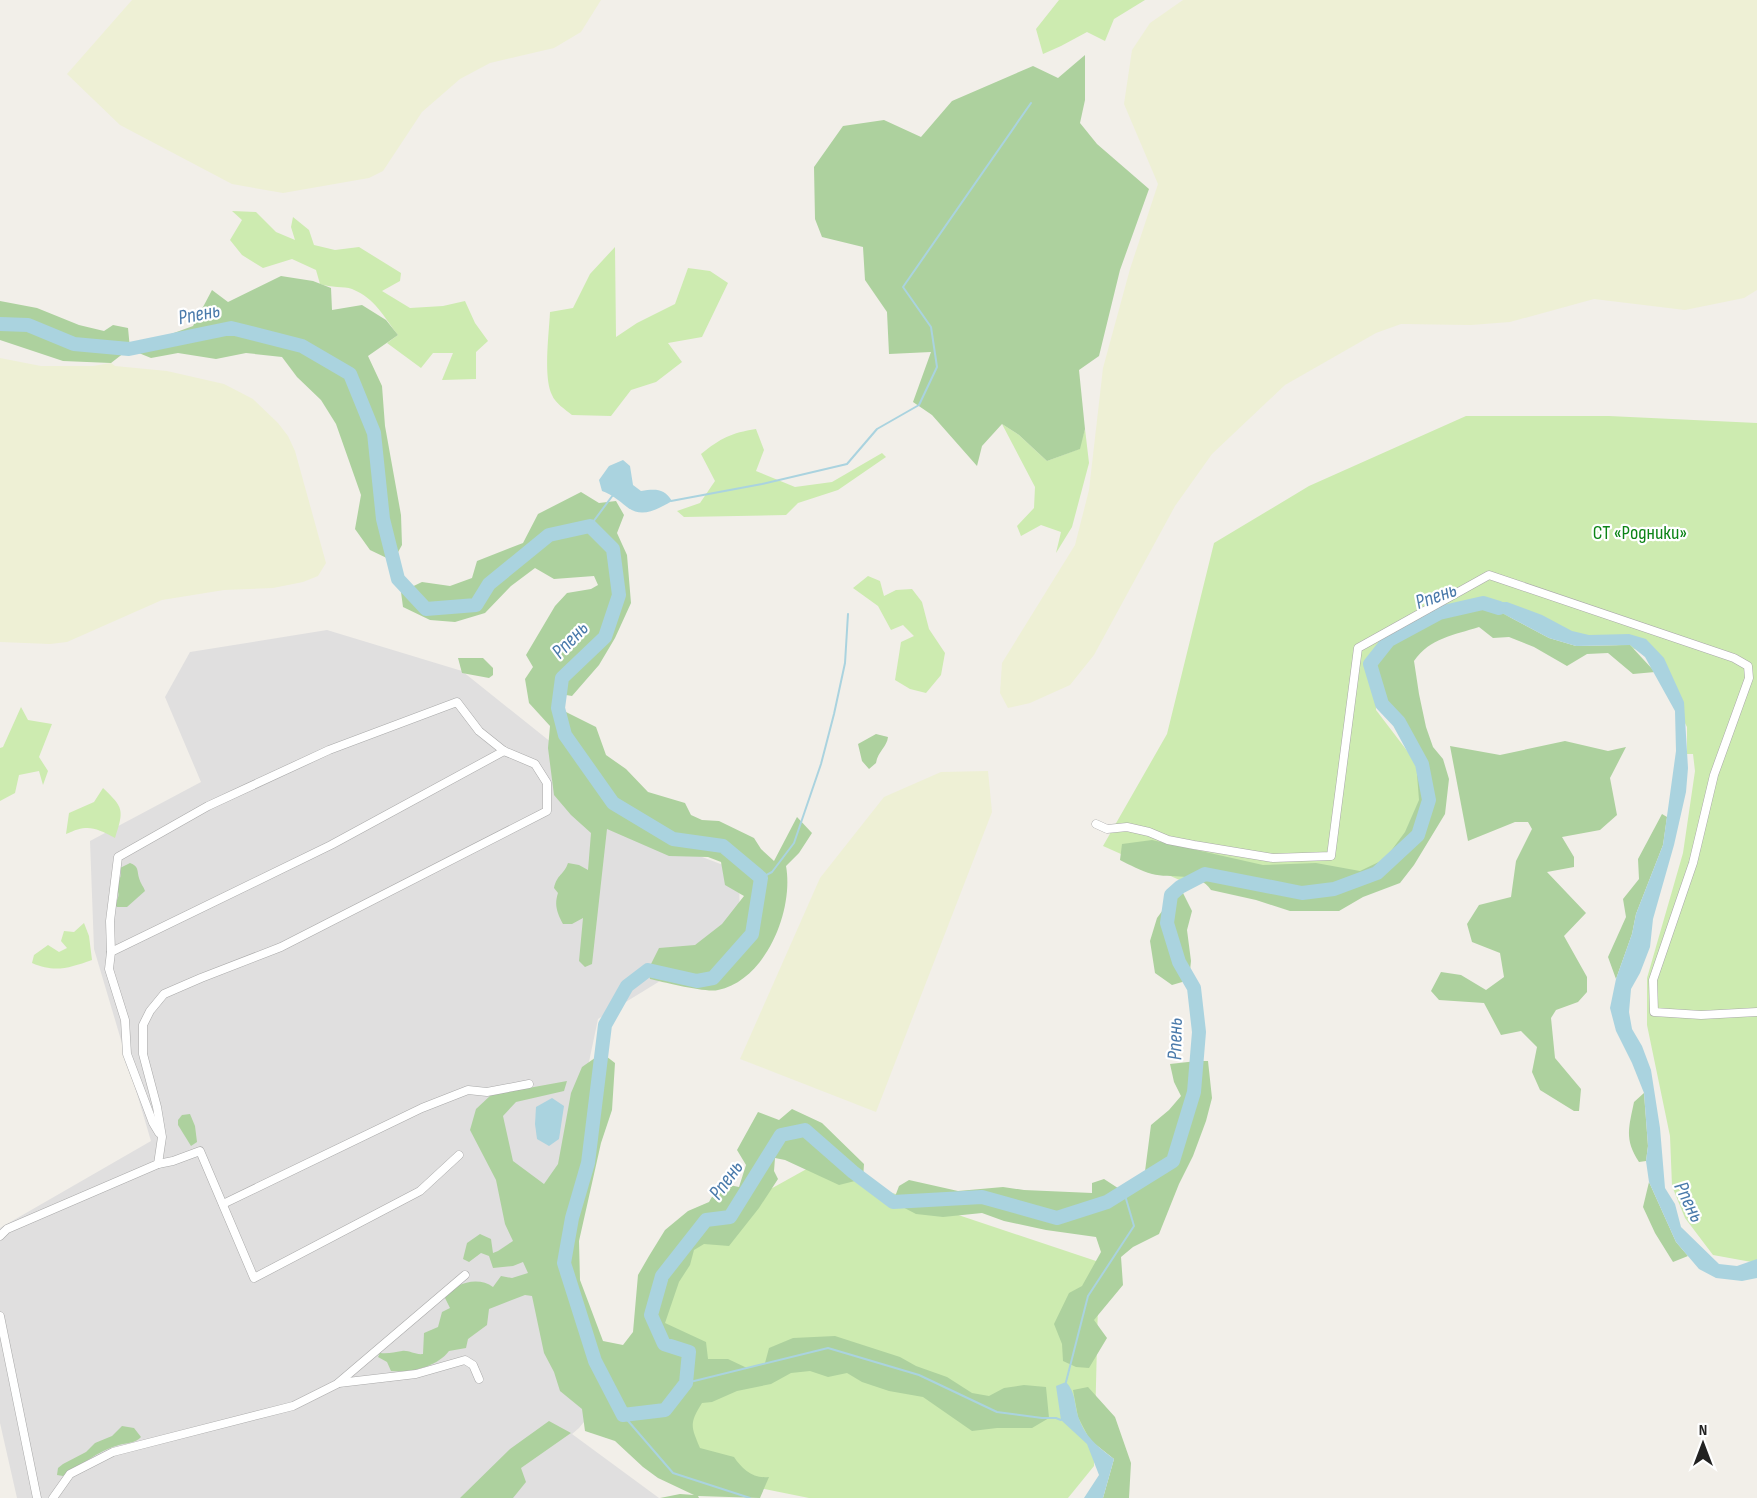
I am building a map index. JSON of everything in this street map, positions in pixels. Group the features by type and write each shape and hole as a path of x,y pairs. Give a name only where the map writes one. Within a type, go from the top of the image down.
{"street":[{"path":"1096,824 1107,829 1127,827 1149,832 1168,840 1273,858 1331,856 1358,648 1489,575 1734,658 1748,666 1749,678 1714,775 1693,863 1653,980 1654,1012 1701,1015 1757,1012"},
{"path":"159,1164 162,1137 144,1054 143,1025 150,1011 164,994 281,947 547,811 547,783 535,764 504,751 479,731 457,702 329,750 208,806 118,857 110,921 109,969 125,1020 127,1054 153,1123 162,1137"},
{"path":"111,952 332,845 504,751"},
{"path":"223,1204 422,1108 468,1090 487,1092 529,1084"},
{"path":"0,1236 7,1229 159,1164 200,1151 254,1278 420,1191 459,1155"},
{"path":"53,1498 70,1474 113,1452 293,1406 337,1384 465,1275"},
{"path":"0,1316 37,1498"},
{"path":"337,1384 416,1374 465,1360 473,1365 479,1379"}],"shaded area":[{"path":"327,630 462,671 552,743 586,813 739,871 740,932 598,1019 569,1157 549,1290 597,1406 572,1434 659,1498 17,1498 0,1423 0,1228 151,1141 94,949 90,841 201,782 165,697 190,652"}],"green space":[{"path":"132,0 601,0 581,32 554,48 490,63 460,79 422,112 383,171 369,178 283,193 232,184 120,125 67,74"},
{"path":"1059,0 1145,0 1114,19 1105,41 1087,32 1043,54 1036,29"},
{"path":"1183,0 1757,0 1757,290 1744,298 1685,310 1594,299 1510,322 1471,325 1401,324 1376,333 1285,385 1212,454 1175,506 1094,655 1070,685 1030,703 1008,708 1000,693 1002,663 1075,545 1089,490 1103,368 1130,269 1158,184 1124,104 1132,50 1150,23"},
{"path":"1085,55 1085,100 1080,123 1097,144 1149,189 1120,270 1099,356 1079,370 1085,429 1080,449 1047,461 1019,435 1002,424 982,446 977,466 932,415 913,402 931,352 889,354 887,312 865,280 863,247 822,237 815,219 814,167 843,126 884,120 921,137 952,101 1033,66 1058,78"},
{"path":"232,211 256,212 276,232 295,240 291,227 293,217 309,230 314,245 335,250 359,247 401,273 400,281 382,291 410,308 443,306 465,301 475,323 488,341 476,352 476,379 442,380 453,353 433,353 421,368 387,343 398,335 378,309 360,293 349,288 320,284 316,270 292,259 263,268 242,255 230,240 242,220"},
{"path":"615,247 616,337 637,323 675,304 688,268 710,271 728,283 702,337 668,343 682,362 656,382 631,390 611,416 572,415 556,401 549,387 547,355 550,312 573,308 590,274"},
{"path":"281,276 313,281 331,288 332,310 362,305 386,320 398,335 368,356 382,386 385,426 401,515 402,545 393,561 370,550 355,529 361,495 336,424 321,400 297,377 282,357 246,353 216,359 178,353 151,358 129,349 111,363 63,361 0,340 0,301 37,308 79,325 104,331 113,325 128,328 130,349 193,326 212,290 228,302"},
{"path":"0,358 41,366 93,366 111,363 115,366 167,371 224,384 253,399 278,423 288,436 295,451 326,563 318,576 303,582 273,588 224,590 162,600 67,642 50,644 0,642"},
{"name":"СТ «Родники»","path":"1466,416 1609,416 1757,423 1757,1263 1713,1255 1685,1218 1672,1186 1670,1136 1647,1025 1647,978 1683,853 1695,771 1693,754 1687,754 1687,727 1649,652 1574,636 1483,609 1375,668 1376,710 1421,769 1423,806 1405,849 1369,880 1203,877 1184,882 1103,846 1167,734 1214,543 1309,486"},
{"path":"1002,424 1019,435 1047,461 1079,449 1085,429 1089,463 1072,527 1056,553 1061,532 1041,525 1021,536 1017,526 1034,508 1035,487"},
{"path":"756,429 764,450 756,471 795,487 832,482 882,453 886,457 838,490 798,503 786,515 684,517 677,511 700,503 715,481 701,454 727,437"},
{"path":"581,492 599,503 616,501 624,515 617,533 627,555 631,603 615,638 599,665 572,696 560,694 558,708 596,727 606,755 626,769 648,792 685,803 691,815 702,820 719,821 754,838 761,849 774,861 797,817 812,833 799,853 786,866 786,903 781,922 763,958 750,973 735,984 718,990 695,989 650,979 648,970 659,948 695,945 722,924 744,896 725,885 721,862 708,857 669,856 607,829 592,964 585,967 579,961 583,918 572,924 563,924 558,913 556,901 558,893 554,888 555,883 568,863 588,870 591,833 554,795 548,748 550,726 529,703 525,679 533,667 526,655 555,606 567,593 591,589 598,585 594,576 554,579 535,568 511,586 485,613 455,622 430,620 403,607 401,592 422,582 450,586 472,578 477,561 523,543 538,514"},
{"path":"868,576 880,581 884,596 896,590 912,589 922,602 929,629 945,653 941,675 926,693 910,689 895,680 901,642 914,636 903,625 891,630 878,606 853,588"},
{"path":"1483,603 1549,638 1576,646 1630,645 1655,672 1633,674 1608,653 1587,654 1567,666 1534,647 1509,637 1493,638 1479,627 1443,638 1427,647 1414,661 1426,727 1433,747 1443,759 1449,779 1445,814 1414,865 1400,883 1363,897 1339,911 1290,911 1256,900 1211,890 1206,884 1192,878 1152,874 1120,860 1122,844 1152,840 1263,865 1316,863 1360,871 1385,859 1405,832 1419,800 1417,774 1422,764 1399,722 1382,704 1370,664 1389,640 1439,613"},
{"path":"458,658 483,658 493,668 493,675 489,678 462,673"},
{"path":"21,707 28,720 52,724 39,757 48,771 43,785 39,771 19,775 15,793 0,801 0,748 3,747"},
{"path":"876,734 888,737 876,763 869,769 862,761 858,744"},
{"path":"1565,741 1608,751 1626,747 1610,778 1617,815 1600,830 1562,837 1574,857 1574,867 1547,872 1586,913 1564,936 1587,977 1587,992 1578,1002 1556,1010 1551,1018 1555,1058 1581,1089 1579,1111 1574,1111 1540,1090 1532,1072 1537,1047 1521,1031 1501,1035 1484,1003 1439,1000 1431,991 1441,972 1461,975 1486,990 1504,977 1500,953 1472,942 1467,924 1479,905 1511,897 1516,861 1532,829 1528,822 1515,822 1468,841 1450,746 1500,755"},
{"path":"988,771 992,812 876,1112 740,1059 820,878 884,797 941,772"},
{"path":"103,788 115,800 120,810 120,821 115,838 91,828 66,834 69,813 94,802"},
{"path":"1662,814 1667,817 1663,845 1636,914 1632,934 1616,979 1608,957 1626,917 1623,899 1639,879 1638,859"},
{"path":"130,863 136,867 145,891 127,907 117,907 115,905 121,875 120,868"},
{"path":"1180,887 1192,911 1187,930 1191,961 1189,980 1172,985 1155,973 1150,941 1157,918"},
{"path":"84,923 89,936 92,960 55,969 32,963 34,955 48,945 59,952 67,948 61,941 64,931 74,932"},
{"path":"602,1053 615,1063 612,1110 601,1143 579,1241 580,1280 603,1341 623,1345 633,1332 638,1275 665,1230 688,1211 709,1202 720,1183 739,1187 746,1165 737,1150 758,1112 779,1120 792,1109 822,1123 864,1164 863,1179 839,1185 785,1160 775,1158 774,1171 778,1179 729,1246 704,1244 694,1250 690,1265 679,1282 665,1323 706,1342 708,1359 728,1359 747,1368 765,1363 769,1348 793,1338 835,1336 900,1357 916,1366 947,1377 972,1393 989,1396 1004,1388 1024,1385 1046,1387 1049,1418 1032,1428 972,1431 923,1397 889,1391 862,1382 847,1373 828,1377 810,1371 791,1373 771,1384 737,1391 712,1402 702,1403 693,1421 693,1430 700,1448 734,1457 748,1472 769,1477 760,1498 698,1496 699,1498 660,1498 680,1494 694,1495 658,1478 615,1441 585,1431 582,1409 560,1391 554,1372 544,1353 532,1296 525,1295 489,1309 487,1325 468,1339 466,1348 449,1351 438,1361 423,1368 391,1371 387,1362 378,1357 380,1353 405,1351 423,1354 424,1333 438,1327 442,1312 450,1308 445,1298 454,1288 474,1281 493,1287 501,1276 512,1278 528,1273 523,1262 513,1266 493,1268 489,1256 481,1253 469,1262 463,1259 467,1243 480,1234 491,1239 493,1253 513,1241 505,1224 496,1180 470,1130 476,1109 491,1095 567,1081 564,1091 516,1102 503,1116 513,1161 544,1184 558,1164 571,1093 582,1067"},
{"path":"1208,1061 1212,1098 1206,1121 1159,1234 1133,1247 1121,1257 1123,1285 1094,1320 1107,1338 1089,1368 1076,1367 1063,1361 1062,1344 1054,1324 1069,1293 1082,1286 1101,1252 1096,1237 1046,1230 1004,1221 982,1213 943,1217 916,1214 893,1202 899,1186 909,1180 958,1191 1003,1187 1092,1193 1092,1183 1104,1179 1124,1192 1144,1179 1151,1125 1181,1096 1174,1082 1170,1064"},
{"path":"1644,1093 1648,1146 1646,1161 1639,1162 1631,1146 1629,1126 1634,1102"},
{"path":"190,1114 195,1126 197,1142 191,1146 178,1125 178,1120 182,1115"},
{"path":"812,1166 1099,1262 1094,1466 1068,1498 809,1498 749,1486 662,1432 636,1386 691,1233"},
{"path":"1649,1182 1676,1242 1688,1256 1673,1262 1655,1233 1643,1207"},
{"path":"1088,1387 1115,1417 1131,1463 1129,1498 1103,1498 1114,1459 1090,1440 1078,1417 1073,1390"},
{"path":"549,1421 571,1433 521,1468 526,1482 513,1498 460,1498 510,1449"},
{"path":"122,1426 134,1428 141,1437 134,1442 104,1451 63,1476 57,1475 58,1468 63,1464 86,1452 95,1443 112,1436"}],"water":[{"path":"623,460 630,466 633,485 641,491 662,492 672,501 650,512 638,512 602,491 599,480 609,466"},
{"path":"1507,602 1542,615 1572,631 1589,635 1629,634 1646,639 1664,658 1684,702 1688,768 1686,792 1653,919 1650,947 1631,989 1629,1012 1632,1029 1642,1046 1651,1070 1660,1128 1665,1188 1675,1204 1681,1227 1719,1264 1737,1266 1757,1259 1757,1278 1742,1281 1716,1278 1699,1269 1676,1242 1649,1182 1646,1161 1648,1146 1644,1093 1616,1031 1610,1008 1616,979 1632,934 1636,914 1663,845 1676,751 1675,711 1645,657 1630,645 1576,646 1549,638 1483,603"},
{"path":"552,1098 564,1106 559,1139 549,1146 537,1139 536,1107"},
{"path":"1066,1382 1073,1394 1078,1416 1084,1429 1097,1445 1114,1459 1103,1498 1084,1498 1099,1475 1087,1444 1061,1420 1056,1386"}],"waterway":[{"path":"671,501 762,484 847,464 877,429 919,405 937,367 931,327 903,287 1031,103"},
{"name":"Рпень","path":"0,324 28,325 74,344 129,349 231,328 302,346 350,374 374,433 383,519 398,579 426,609 476,605 489,584 549,535 590,526 613,549 619,595 605,637 562,678 558,708 565,735 613,803 673,839 723,846 761,878 752,934 713,978 697,981 648,970 627,986 605,1025 588,1163 572,1218 564,1263 595,1361 623,1415 665,1410 686,1383 689,1352 664,1344 651,1315 662,1276 706,1220 730,1217 781,1135 805,1130 853,1172 893,1202 982,1197 1057,1218 1107,1202 1173,1161 1194,1092 1199,1032 1194,988 1179,962 1167,923 1171,895 1180,887 1205,874 1302,893 1334,889 1377,873 1418,835 1429,800 1422,764 1399,722 1382,704 1370,664 1389,640 1439,613 1483,603 1499,608"},
{"path":"590,526 613,495 616,496"},
{"path":"761,878 772,872 794,843 821,764 845,663 848,614"},
{"path":"1066,1382 1088,1296 1134,1226 1124,1192"},
{"path":"686,1383 828,1348 919,1375 997,1412 1061,1420"},
{"path":"623,1415 673,1473 750,1498"}]}
